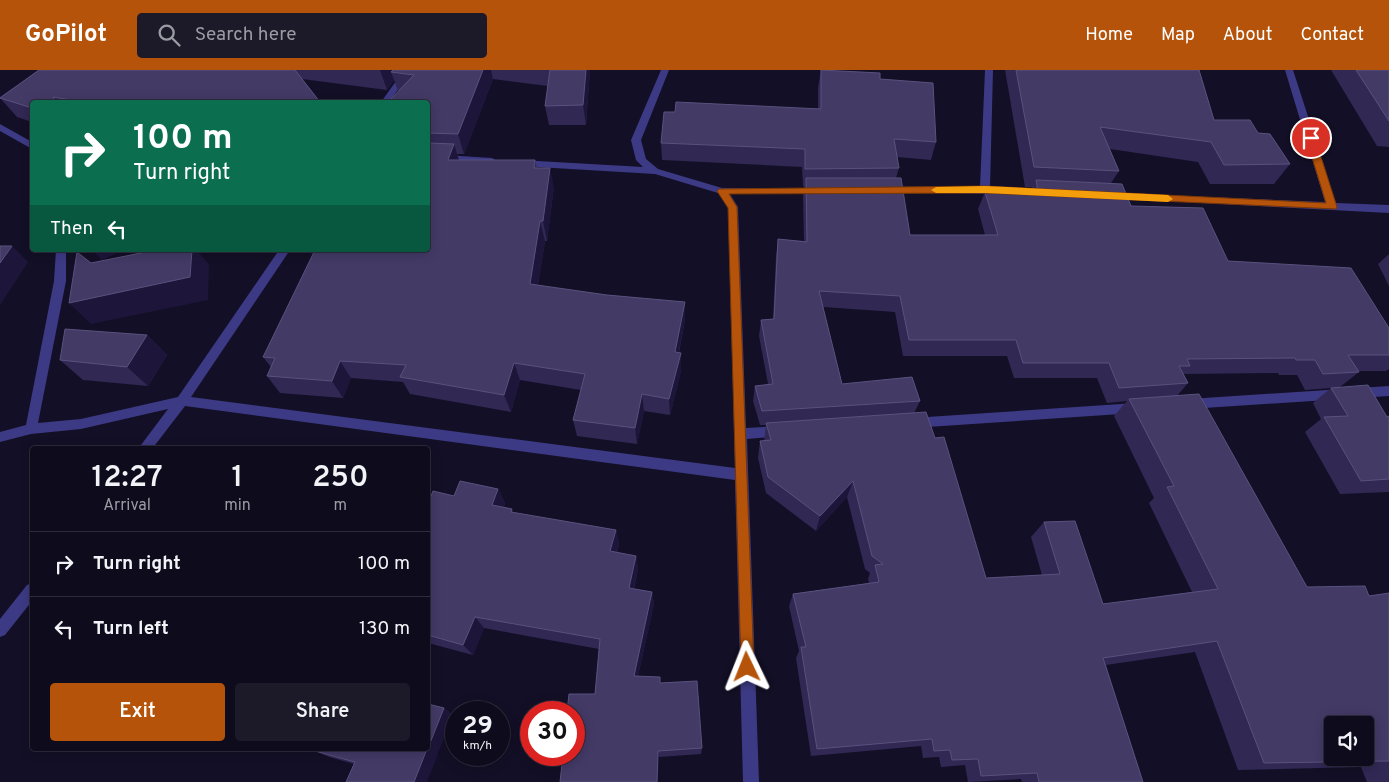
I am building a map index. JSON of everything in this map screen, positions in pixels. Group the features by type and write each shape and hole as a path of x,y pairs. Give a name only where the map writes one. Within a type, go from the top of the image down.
{"street":[{"path":"386,100 408,70"},
{"path":"656,171 641,160 636,140 665,70"},
{"path":"985,190 989,70"},
{"path":"1289,70 1332,207"},
{"path":"0,127 30,145"},
{"path":"430,157 656,171 722,191 829,191"},
{"path":"878,190 985,190 1054,193"},
{"path":"722,191 732,207 751,782"},
{"path":"1104,196 1389,209"},
{"path":"31,429 60,281 61,252"},
{"path":"146,446 182,401 284,252"},
{"path":"1173,405 1389,391"},
{"path":"0,437 31,429 81,424 182,401 741,475"},
{"path":"897,424 1153,406"},
{"path":"740,434 799,430"},
{"path":"0,630 30,592"}],"building":[{"path":"39,70 295,70 318,100 72,100 53,97 55,100 30,100 30,107 0,98"},
{"path":"393,70 483,70 458,134 430,133 430,100 390,100 414,75 391,72"},
{"path":"550,70 586,70 583,105 545,106"},
{"path":"821,70 880,73 880,79 933,83 936,142 894,139 899,168 805,169 805,149 661,143 664,112 675,112 676,102 821,109"},
{"path":"1016,70 1199,70 1214,120 1250,120 1258,133 1270,134 1290,164 1224,165 1211,142 1100,127 1119,171 1034,167"},
{"path":"1356,70 1389,70 1389,121"},
{"path":"430,143 454,144 448,160 535,160 534,168 550,168 543,221 540,221 530,284 607,295 685,302 675,352 681,353 669,399 642,394 635,428 573,420 585,374 514,363 504,395 400,377 406,365 340,361 332,381 267,376 275,358 263,357 314,252 430,252"},
{"path":"806,178 901,178 910,235 998,235 985,192 1038,192 1036,180 1122,184 1131,206 1203,208 1228,261 1351,268 1389,328 1389,355 1348,355 1359,372 1323,374 1315,360 1296,360 1295,358 1187,359 1190,366 1179,366 1188,383 1119,388 1109,363 1023,363 1016,340 909,340 900,296 819,291 842,384 912,377 920,401 762,411 755,386 773,384 761,320 774,319 778,239 807,242"},
{"path":"0,246 12,246 0,263"},
{"path":"77,252 91,263 146,252 192,252 190,277 69,303"},
{"path":"65,329 147,335 127,367 60,360"},
{"path":"1368,385 1387,417 1389,416 1389,479 1361,481 1324,417 1348,416 1331,388"},
{"path":"1199,394 1307,587 1365,586 1369,596 1389,593 1389,761 1374,761 1374,716 1324,716 1324,762 1264,763 1217,641 1103,658 1143,782 1039,782 1037,773 981,776 978,759 952,760 950,750 934,751 932,739 817,749 801,647 806,647 793,594 879,582 875,565 883,564 872,556 853,481 820,516 768,477 760,441 771,440 766,423 926,412 935,438 944,437 986,578 1060,574 1044,522 1075,521 1103,604 1218,589 1167,487 1174,486 1129,399"},
{"path":"460,481 498,489 492,505 512,509 511,512 616,530 610,551 636,556 629,588 652,592 634,676 660,677 660,683 697,681 702,748 658,751 657,782 560,782 562,766 585,766 585,701 568,701 569,694 595,694 600,639 475,617 463,645 430,636 430,499 433,491 454,496"},
{"path":"430,704 444,708 430,743"},
{"path":"315,751 426,751 414,782 346,782 355,762"}],"slow traffic":[{"path":"936,190 985,190 1168,199"}],"route":[{"path":"747,667 732,207 722,191 985,190 1332,207 1311,138"}]}
